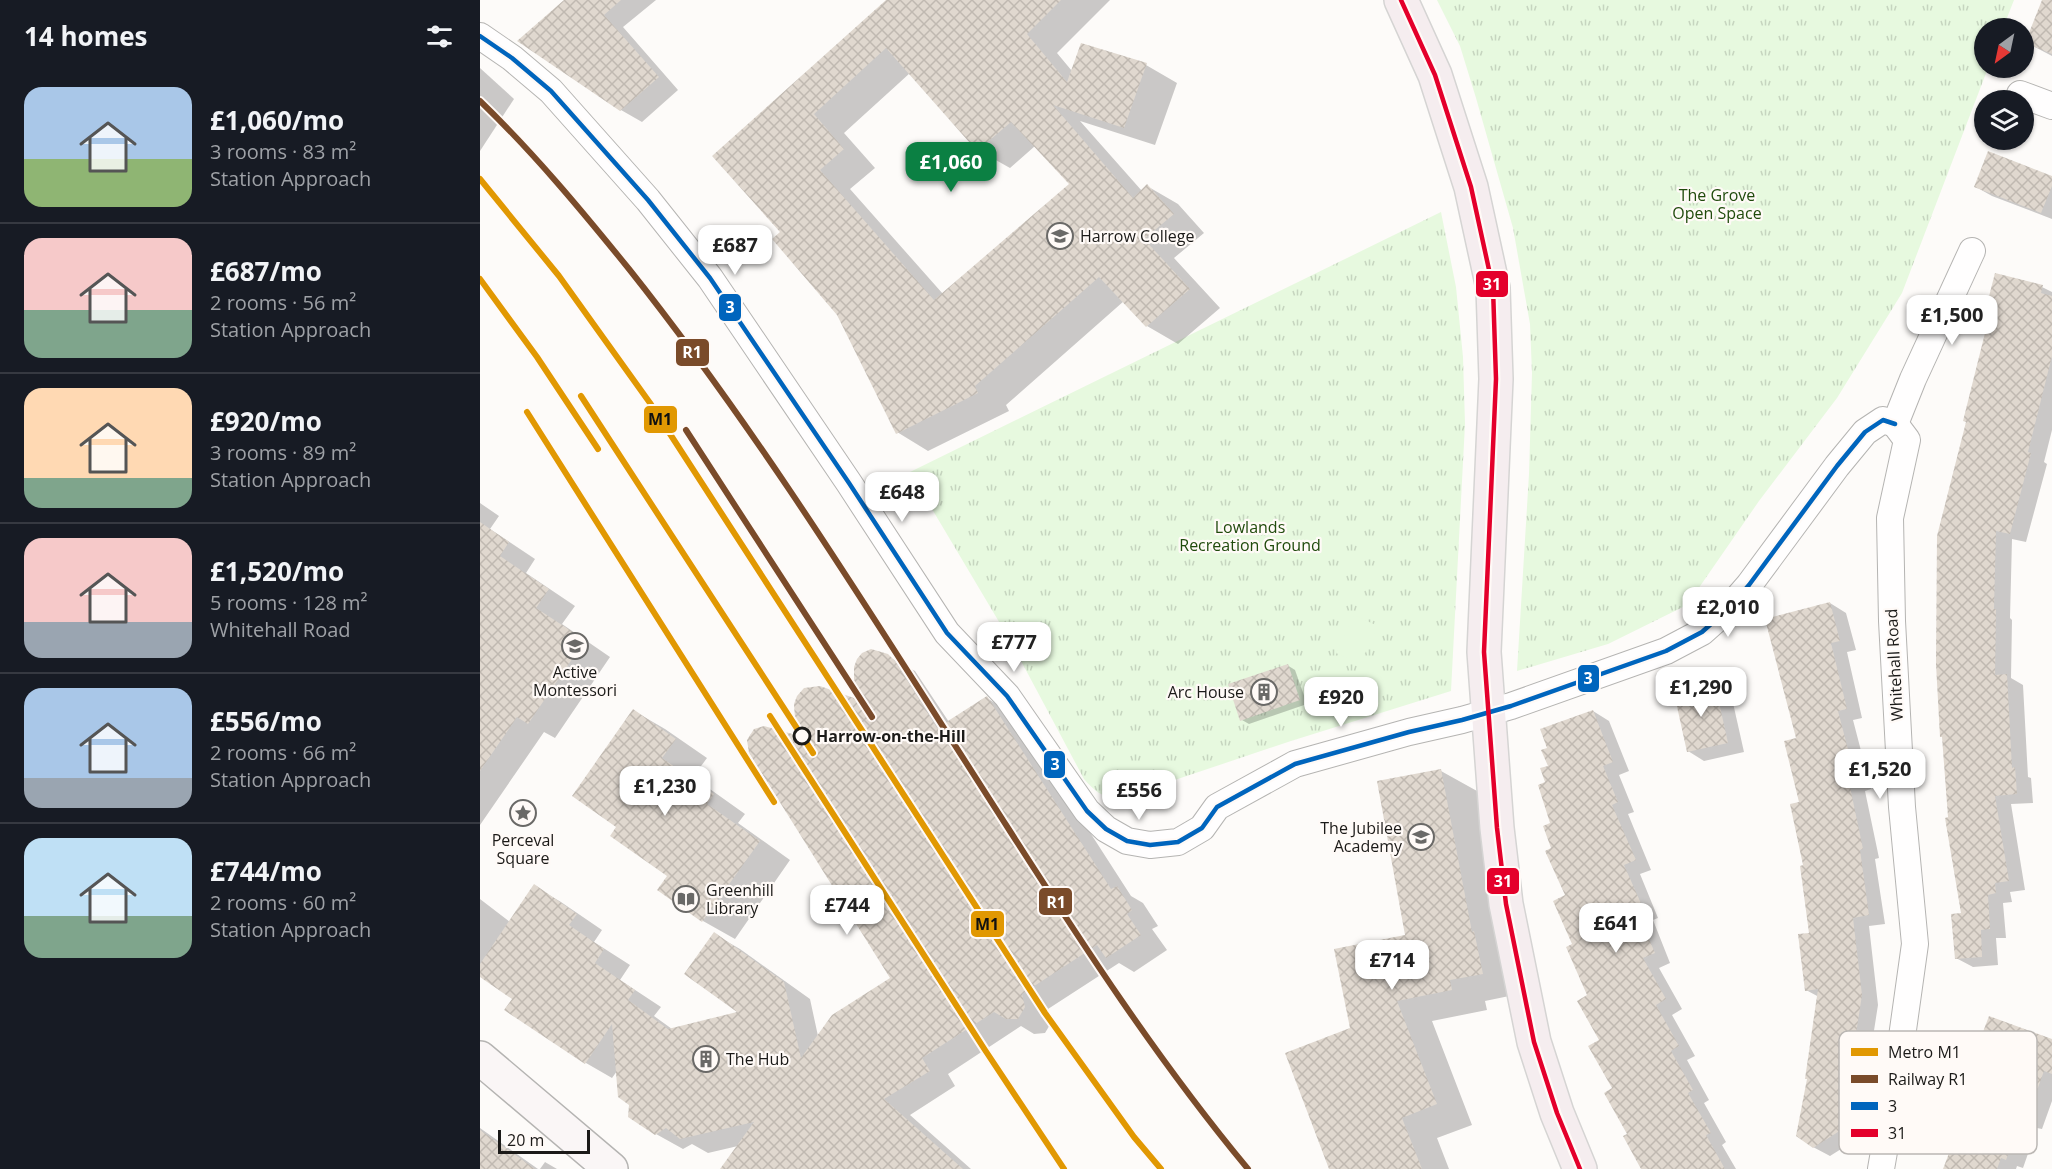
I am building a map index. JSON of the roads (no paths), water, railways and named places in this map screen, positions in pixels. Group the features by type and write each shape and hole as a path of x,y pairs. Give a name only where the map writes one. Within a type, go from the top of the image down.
{"main road":[{"path":"1401,0 1436,75 1471,188 1493,288 1496,379 1484,652 1497,828 1506,904 1534,1042 1557,1113 1580,1169"},
{"path":"480,1058 611,1169"}],"street":[{"path":"480,36 512,58 560,100 648,200 710,278 947,633 1007,696 1087,811 1106,829 1127,841 1150,845 1178,842 1202,828 1217,807 1295,764 1490,712 1666,651 1702,633 1730,608 1749,585 1865,432 1882,420 1894,424 1972,251"},
{"path":"2034,99 2052,106"},
{"name":"Whitehall Road","path":"1894,424 1907,440 1890,518 1892,621 1902,807 1916,944 1903,1031"},
{"name":"Whitehall Road","path":"1881,1169 1884,1154"}],"metro line":[{"name":"M1","path":"480,179 559,276 650,403 1045,1013 1134,1137 1161,1169"},
{"name":"M1","path":"480,279 537,357 598,449"},
{"name":"M1","path":"581,396 813,753"},
{"name":"M1","path":"527,412 774,802"},
{"name":"M1","path":"770,716 1064,1169"}],"rail line":[{"name":"R1","path":"480,101 538,162 629,269 730,404 871,614 1093,959 1153,1045 1248,1169"},
{"name":"R1","path":"686,430 872,717"}],"place":[{"name":"Harrow College","path":"1060,236"},
{"name":"Active Montessori","path":"575,646"},
{"name":"Arc House","path":"1264,692"},
{"name":"Harrow-on-the-Hill","path":"802,736"},
{"name":"Perceval Square","path":"523,813"},
{"name":"The Jubilee Academy","path":"1421,837"},
{"name":"Greenhill Library","path":"686,899"},
{"name":"The Hub","path":"706,1059"}],"park label":[{"name":"The Grove Open Space","path":"1717,204"},
{"name":"Lowlands Recreation Ground","path":"1250,536"}]}
